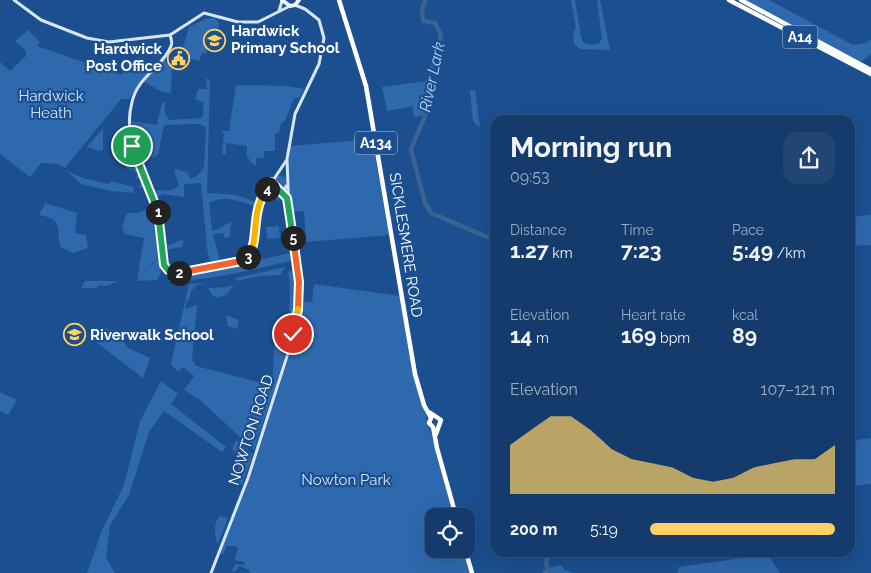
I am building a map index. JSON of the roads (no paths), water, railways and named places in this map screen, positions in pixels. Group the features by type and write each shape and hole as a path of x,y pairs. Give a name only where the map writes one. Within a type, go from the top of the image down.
{"highway":[{"name":"SICKLESMERE ROAD","path":"338,0 366,86 412,359 425,408 432,417 441,420 435,427 435,435 454,508"},
{"name":"A14","path":"728,0 871,74"},
{"name":"A14","path":"741,0 871,70"},
{"name":"SICKLESMERE ROAD","path":"432,417 429,423 435,427"},
{"path":"468,558 472,573"}],"main road":[{"path":"282,0 290,6 295,5 300,0"}],"street":[{"path":"14,0 41,20 97,40 122,42 170,35 204,13 228,20 246,22 267,19 290,6"},
{"path":"278,12 282,0"},
{"name":"NOWTON ROAD","path":"300,0 305,9"},
{"name":"NOWTON ROAD","path":"211,573 248,478 294,330 299,282 286,182 287,159 295,114 324,50 321,23 305,9 295,5"},
{"path":"170,35 172,42 170,48 144,77 132,103 130,121 132,146 157,206 162,254 168,270 177,273 188,272 241,261 249,256 257,207 287,159"},
{"path":"278,173 283,173 286,176"},
{"name":"NOWTON ROAD","path":"271,182 280,189 288,201"},
{"path":"280,189 284,188 286,182"}],"waterway":[{"name":"River Lark","path":"425,0 422,11 423,21 435,23 441,34 425,95 427,111 411,149 425,203 431,213 490,237"},
{"name":"River Lark","path":"548,557 546,563 549,573"}],"place":[{"name":"Hardwick Primary School","path":"215,40"},
{"name":"Hardwick Post Office","path":"178,58"},
{"name":"Riverwalk School","path":"74,335"}],"park label":[{"name":"Hardwick Heath","path":"51,104"},
{"name":"Nowton Park","path":"346,480"}]}
